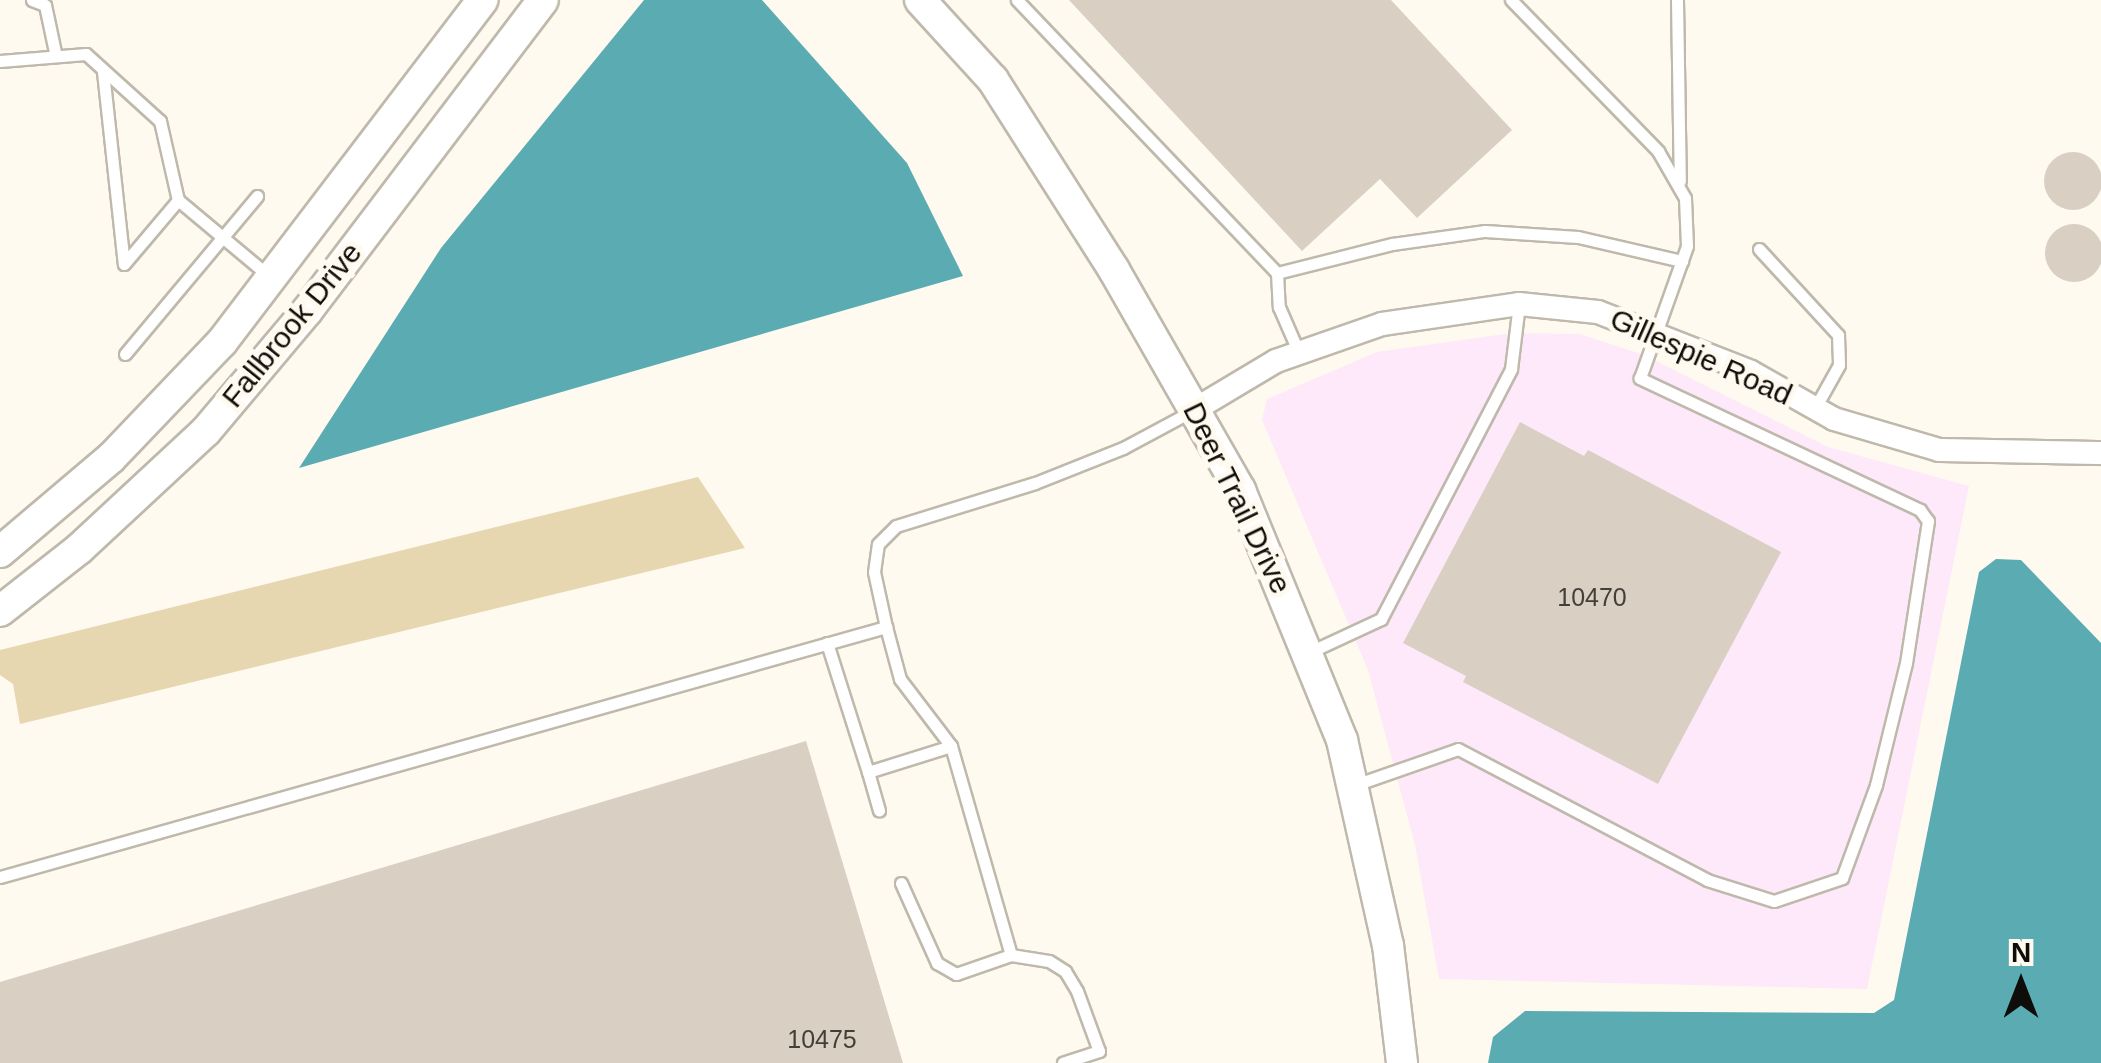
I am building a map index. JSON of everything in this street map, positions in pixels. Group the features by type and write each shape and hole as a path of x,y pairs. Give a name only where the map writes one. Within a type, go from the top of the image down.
{"main road":[{"name":"Fallbrook Drive","path":"1,550 100,468 172,399 272,279 482,0"},
{"name":"Fallbrook Drive","path":"0,611 132,502 258,372 544,0"},
{"name":"Deer Trail Drive","path":"920,0 993,80 1240,490 1310,652 1352,786 1388,945 1402,1063"},
{"path":"382,130 420,158"},
{"path":"100,468 132,502"}],"street":[{"name":"Gillespie Road","path":"1194,410 1299,353 1382,324 1519,304 1598,312 1751,372 1815,408 1939,450 2101,453"}],"lane":[{"path":"32,0 45,5 56,52"},
{"path":"1017,0 1278,273 1279,307 1299,353"},
{"path":"1511,0 1658,151 1680,187"},
{"path":"1352,786 1458,749 1707,880 1774,901 1842,878 1876,785 1906,663 1928,521 1920,510 1640,378 1644,354 1657,333 1689,230 1680,187 1677,0"},
{"path":"0,60 56,52 86,54 160,120 178,200 272,279"},
{"path":"103,72 124,264 178,200"},
{"path":"125,354 258,196"},
{"path":"1278,273 1392,244 1485,231 1562,234 1682,261"},
{"path":"1759,248 1838,335 1839,365 1815,408"},
{"path":"1310,652 1381,619 1511,368 1519,304"},
{"path":"1011,955 951,746 900,680 874,572 878,544 896,526 1036,482 1122,448 1194,410"},
{"path":"0,877 886,626"},
{"path":"827,643 879,810"},
{"path":"868,772 951,746"},
{"path":"902,883 938,963 956,974 1011,955 1049,960 1065,970 1101,1057 1063,1063"}],"shaded area":[{"path":"1512,333 1580,334 1644,355 1828,447 1969,486 1867,989 1439,979 1415,845 1368,670 1262,420 1267,399 1377,352"},
{"path":"698,477 745,548 20,724 13,684 0,675 0,650"}],"water":[{"path":"644,0 762,0 907,163 963,276 299,468 441,248"},
{"path":"1996,559 2021,560 2101,643 2101,1063 1488,1063 1493,1037 1525,1011 1874,1013 1894,1000 1979,572"}],"building":[{"path":"1069,0 1391,0 1512,130 1417,218 1380,179 1302,251"},
{"path":"2073,152 2093,161 2102,181 2093,201 2073,210 2053,201 2044,181 2053,161"},
{"path":"2074,224 2095,232 2103,253 2095,274 2074,282 2053,274 2045,253 2053,232"},
{"path":"1520,422 1584,456 1588,450 1781,552 1658,784 1463,682 1466,676 1403,643"},
{"path":"806,741 903,1063 0,1063 0,982"}]}
